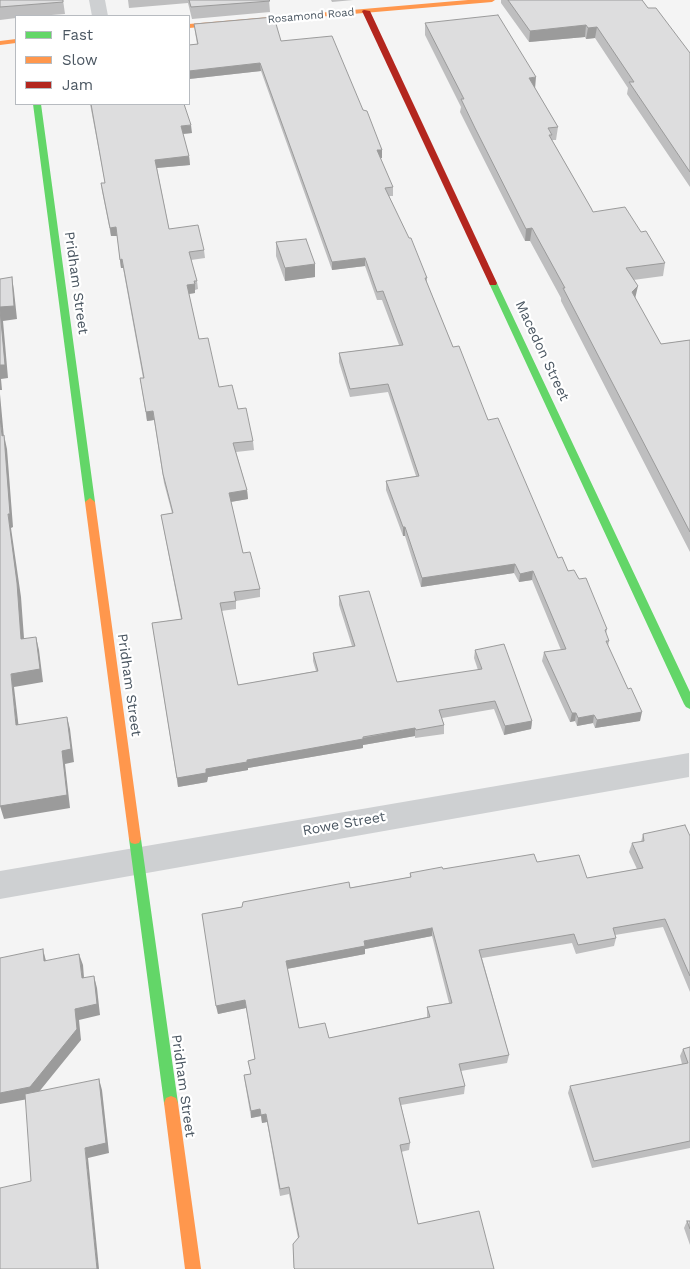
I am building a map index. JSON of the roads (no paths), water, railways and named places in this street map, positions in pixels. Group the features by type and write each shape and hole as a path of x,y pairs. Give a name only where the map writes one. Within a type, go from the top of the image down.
{"street":[{"path":"97,0 100,15"},
{"name":"Rosamond Road","path":"190,26 366,11 417,3 492,0"},
{"name":"Macedon Street","path":"366,11 690,704"},
{"path":"0,43 15,41"},
{"name":"Pridham Street","path":"37,105 193,1269"},
{"name":"Rowe Street","path":"0,885 690,758"}]}
